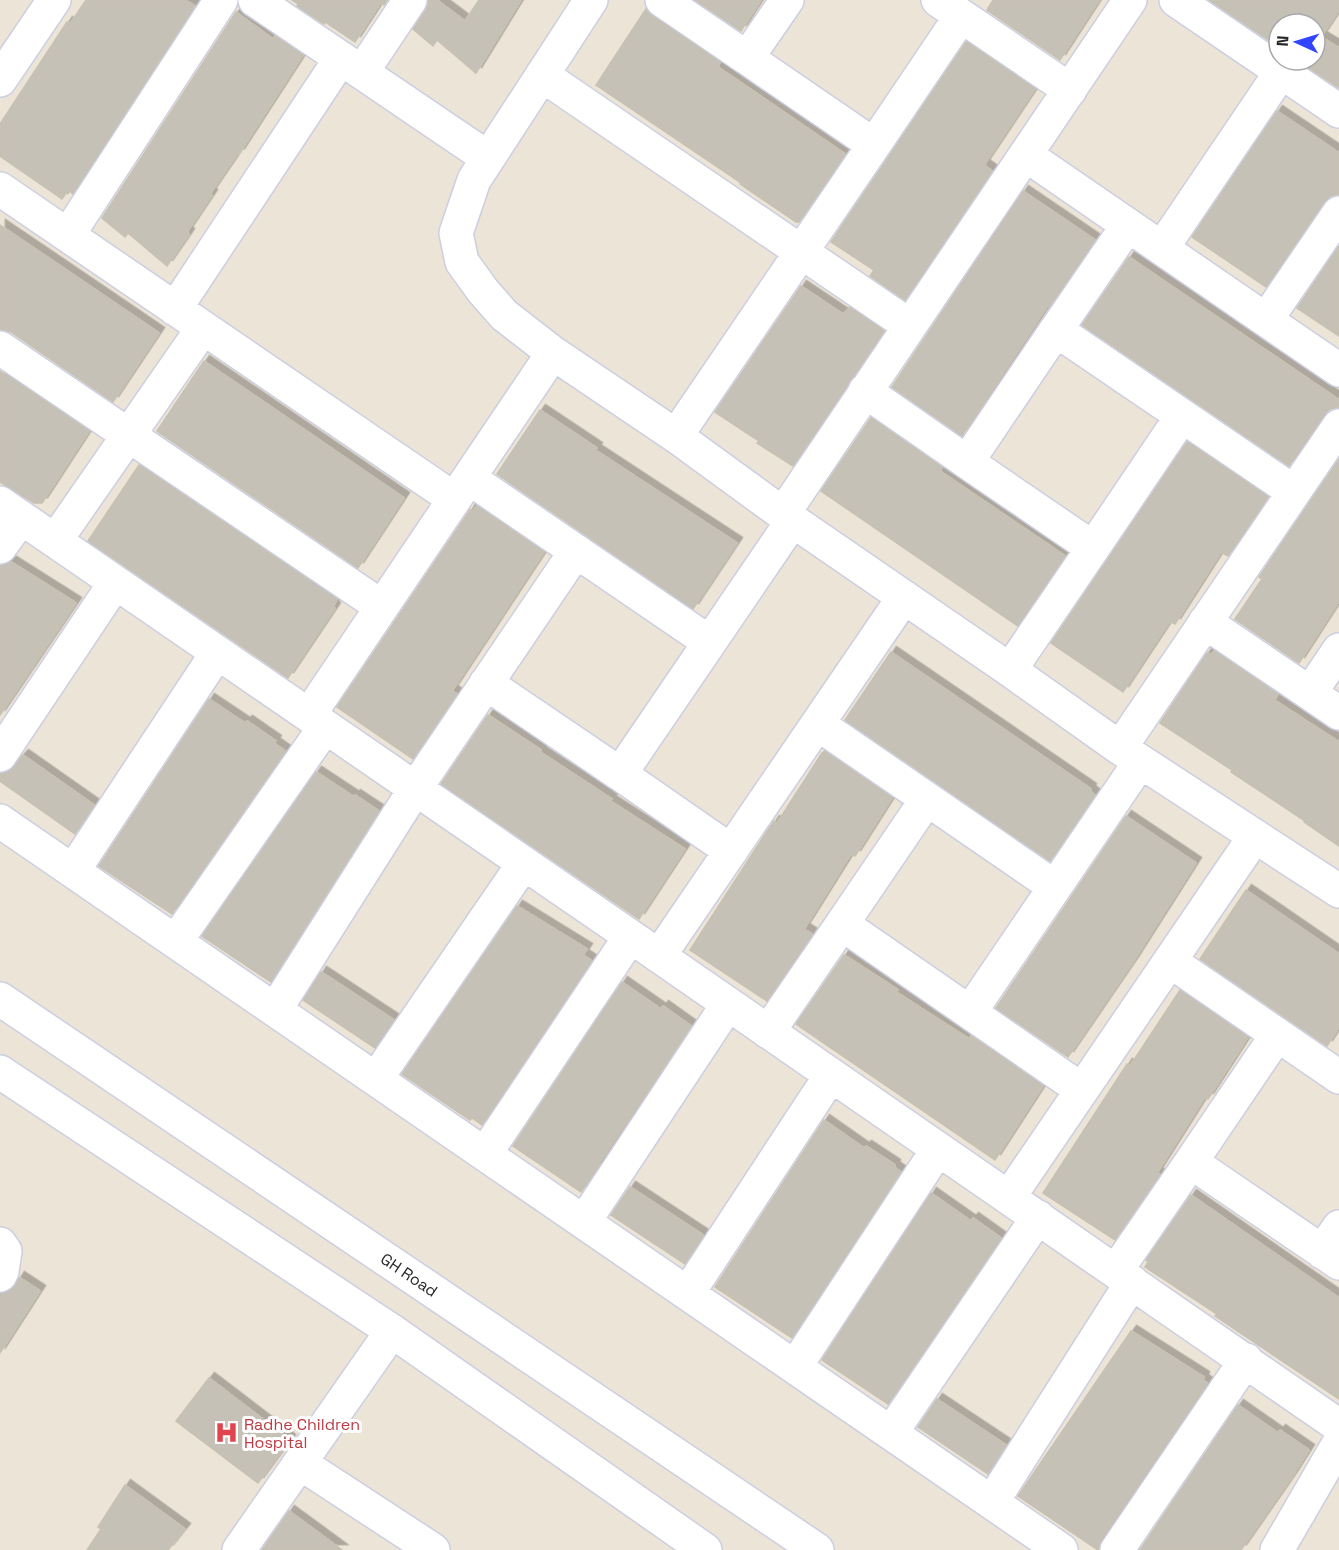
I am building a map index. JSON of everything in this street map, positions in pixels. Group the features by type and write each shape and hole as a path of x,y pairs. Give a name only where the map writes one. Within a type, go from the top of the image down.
{"street":[{"path":"0,80 11,41 54,0"},
{"path":"68,236 220,0"},
{"path":"255,0 488,158"},
{"path":"175,309 351,65 410,0"},
{"path":"591,0 474,180 456,233 462,262 483,291 504,315 553,353 676,436 788,517 1130,755 1339,891"},
{"path":"662,0 874,145"},
{"path":"747,58 787,0"},
{"path":"620,774 710,642 865,392 1130,0"},
{"path":"1176,0 1267,62"},
{"path":"676,436 874,145 950,8 1070,90"},
{"path":"1162,248 1281,72 1339,111"},
{"path":"542,75 910,326"},
{"path":"1026,154 1339,370"},
{"path":"0,189 203,328 461,489 576,551 710,642"},
{"path":"1266,320 1339,213"},
{"path":"967,462 1128,225"},
{"path":"55,541 203,328"},
{"path":"1056,330 1294,492"},
{"path":"0,348 382,607"},
{"path":"176,941 317,721 382,607 553,353"},
{"path":"865,392 1093,548"},
{"path":"1010,670 1182,416"},
{"path":"970,1012 1055,887 1205,622 1339,426"},
{"path":"0,547 11,510 1339,1426"},
{"path":"275,1010 415,789 576,551"},
{"path":"0,755 115,583"},
{"path":"659,956 904,597"},
{"path":"1205,622 1339,713"},
{"path":"1310,693 1339,650"},
{"path":"74,871 218,653"},
{"path":"486,683 731,851"},
{"path":"818,724 1055,887"},
{"path":"768,1032 927,799"},
{"path":"0,821 1061,1550"},
{"path":"1009,1197 1255,836"},
{"path":"376,1079 524,863"},
{"path":"842,924 1082,1090"},
{"path":"485,1154 630,937"},
{"path":"1170,961 1339,1077"},
{"name":"GH Road","path":"0,999 817,1550"},
{"path":"584,1222 728,1004"},
{"path":"992,1502 1191,1162 1277,1035"},
{"path":"0,1072 392,1331 705,1550"},
{"path":"688,1293 831,1075"},
{"path":"795,1367 938,1149"},
{"path":"1191,1162 1333,1248"},
{"path":"891,1433 1038,1217"},
{"path":"0,1244 5,1251 0,1275"},
{"path":"239,1550 392,1331"},
{"path":"1117,1550 1246,1360"},
{"path":"1277,1550 1339,1443"},
{"path":"300,1463 433,1550"}],"building":[{"path":"86,0 185,0 195,6 73,194 68,190 62,199 0,156 0,124 67,22 70,24"},
{"path":"292,0 387,0 384,5 381,2 355,42 297,6 298,4"},
{"path":"429,0 437,0 465,21 479,0 521,0 476,73 437,40 433,46 413,29 426,10"},
{"path":"695,0 761,0 741,31"},
{"path":"993,0 1099,0 1060,60 987,10"},
{"path":"1209,0 1339,0 1339,10 1327,28 1327,12 1267,12 1267,39"},
{"path":"646,9 651,15 720,62 718,67 845,154 799,222 596,85"},
{"path":"236,12 273,39 275,36 303,55 239,154 210,194 212,195 187,232 189,234 167,266 128,233 125,237 102,218"},
{"path":"1327,41 1339,48 1339,88 1315,72 1327,72"},
{"path":"966,42 1035,89 984,165 992,171 905,300 870,276 874,270 831,242"},
{"path":"1277,111 1339,153 1339,194 1330,196 1324,202 1266,287 1192,237"},
{"path":"1023,191 1095,240 1050,306 1048,305 962,436 892,387"},
{"path":"0,225 159,333 113,402 11,332 0,329"},
{"path":"1339,246 1339,336 1297,308"},
{"path":"1129,257 1339,400 1339,407 1330,409 1323,415 1289,466 1082,325"},
{"path":"801,286 843,314 850,308 884,331 793,466 715,412"},
{"path":"204,361 404,498 358,568 157,431"},
{"path":"0,371 89,431 42,503 34,503 0,482"},
{"path":"540,410 597,448 595,450 737,543 693,609 497,474"},
{"path":"871,418 942,467 940,471 1065,556 1018,626 821,491"},
{"path":"1187,442 1268,497 1228,556 1221,552 1175,624 1170,621 1123,692 1051,643"},
{"path":"1339,459 1339,601 1299,663 1235,619 1262,579 1259,577"},
{"path":"139,465 337,599 333,607 335,608 288,678 88,541"},
{"path":"477,506 544,552 452,691 457,694 413,759 337,707 470,510 472,512"},
{"path":"11,562 76,603 0,715 0,565"},
{"path":"1214,651 1278,694 1274,700 1339,742 1339,846 1231,772 1232,770 1160,723 1207,653 1211,655"},
{"path":"891,652 1091,789 1090,791 1095,795 1050,861 845,720"},
{"path":"209,699 245,723 247,721 276,741 274,743 285,751 172,914 99,866"},
{"path":"488,715 612,799 610,801 685,849 639,919 441,784"},
{"path":"825,751 892,798 855,856 851,854 804,929 812,934 767,1001 690,950 774,821 777,823"},
{"path":"23,755 94,805 75,834 0,781 0,774 9,771"},
{"path":"316,772 379,811 271,982 202,936"},
{"path":"1126,816 1196,863 1133,962 1068,1057 996,1008"},
{"path":"1246,890 1339,954 1339,1027 1327,1046 1200,959"},
{"path":"517,906 587,949 583,955 592,961 482,1125 472,1118 470,1120 402,1074"},
{"path":"844,955 898,990 896,992 969,1039 971,1036 1043,1086 995,1160 796,1024"},
{"path":"321,972 394,1020 375,1048 303,1000"},
{"path":"622,982 661,1009 663,1006 691,1026 581,1192 513,1146"},
{"path":"1180,990 1248,1037 1208,1099 1205,1097 1157,1173 1160,1175 1115,1240 1043,1193 1127,1064 1130,1066"},
{"path":"824,1120 864,1148 866,1146 895,1165 894,1167 901,1172 792,1338 715,1287"},
{"path":"630,1187 703,1235 685,1264 611,1215"},
{"path":"931,1193 971,1221 973,1218 1001,1238 888,1404 822,1360"},
{"path":"1191,1195 1339,1298 1339,1399 1145,1267 1148,1262 1146,1260"},
{"path":"19,1277 40,1291 0,1353 0,1294 11,1290"},
{"path":"1131,1331 1204,1377 1203,1380 1207,1383 1101,1539 1098,1550 1018,1496"},
{"path":"209,1378 290,1440 258,1483 176,1421"},
{"path":"937,1399 1006,1445 988,1474 918,1427"},
{"path":"1238,1405 1278,1433 1280,1430 1309,1450 1291,1478 1241,1550 1140,1550"},
{"path":"125,1485 185,1529 168,1550 87,1550 101,1529 98,1527"},
{"path":"289,1511 342,1550 262,1550"}],"place":[{"name":"Radhe Children Hospital","path":"226,1433"}]}
